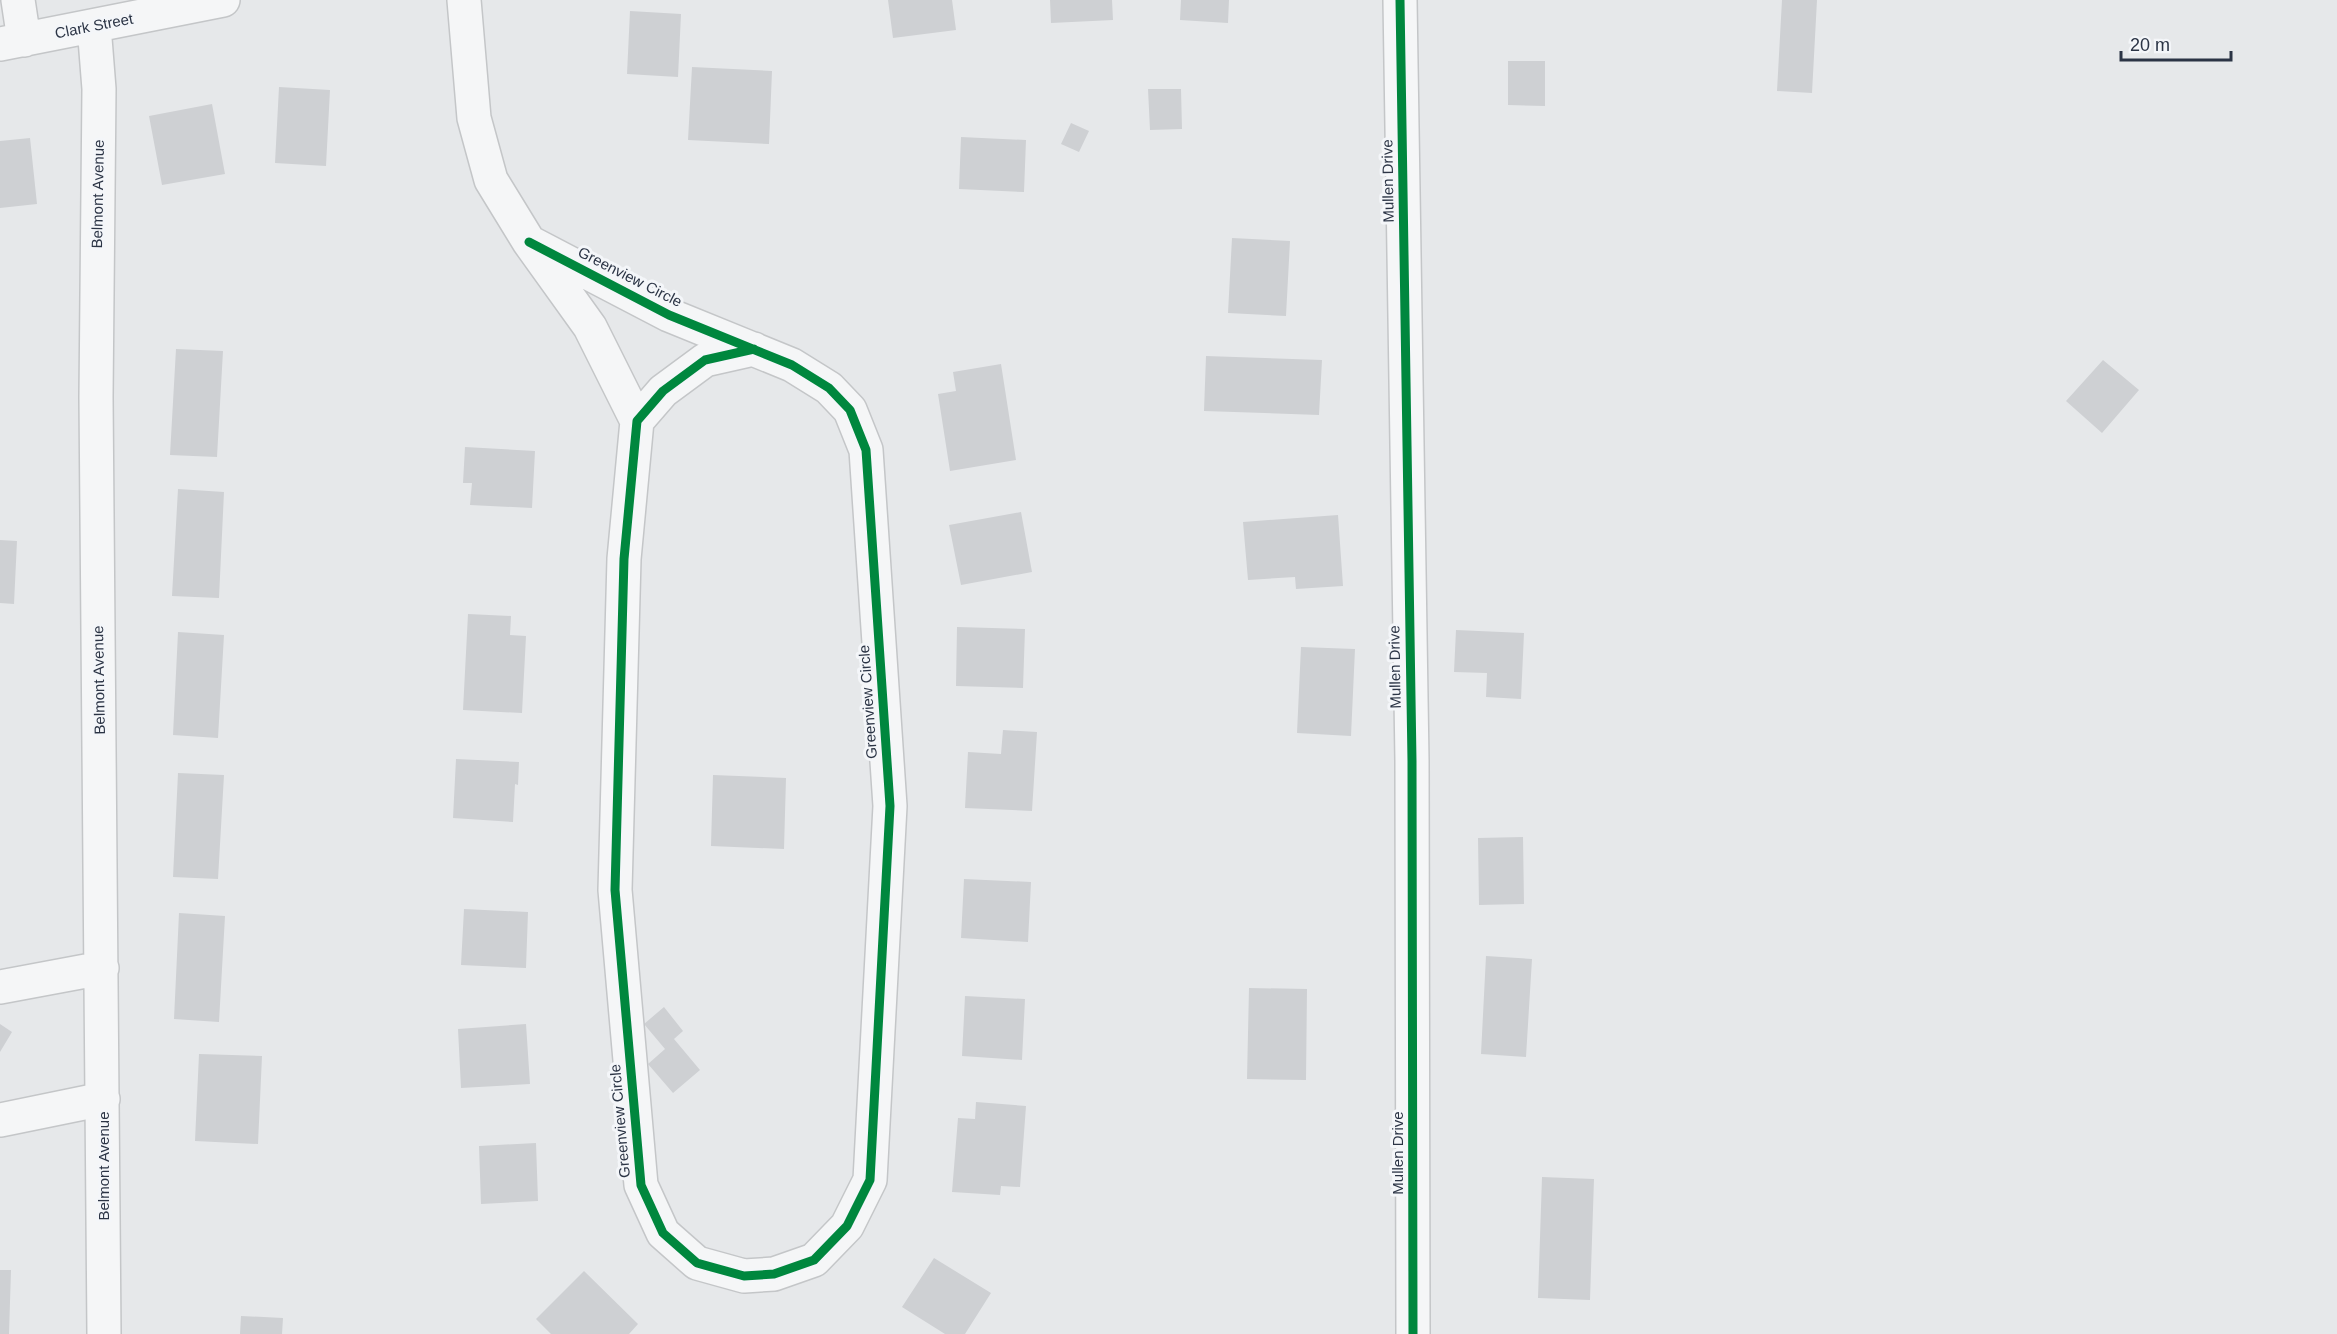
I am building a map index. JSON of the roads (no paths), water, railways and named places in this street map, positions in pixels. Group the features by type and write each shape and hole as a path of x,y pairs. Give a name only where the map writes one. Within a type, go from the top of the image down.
{"street":[{"path":"12,42 18,0"},
{"name":"Clark Street","path":"12,42 224,0"},
{"path":"464,0 474,118 490,180 529,242 590,327 637,421 663,391 705,360 754,349"},
{"name":"Mullen Drive","path":"1400,0 1412,761 1413,1334"},
{"name":"Belmont Avenue","path":"94,26 99,89 96,409 104,1334"},
{"name":"Greenview Circle","path":"529,242 669,315 792,364 829,388 850,410 866,450 890,806 870,1180 847,1226 814,1260 774,1274 744,1276 697,1263 663,1233 641,1185 615,890 624,559 637,421"},
{"path":"0,987 102,968"},
{"path":"0,1120 103,1099"}]}
